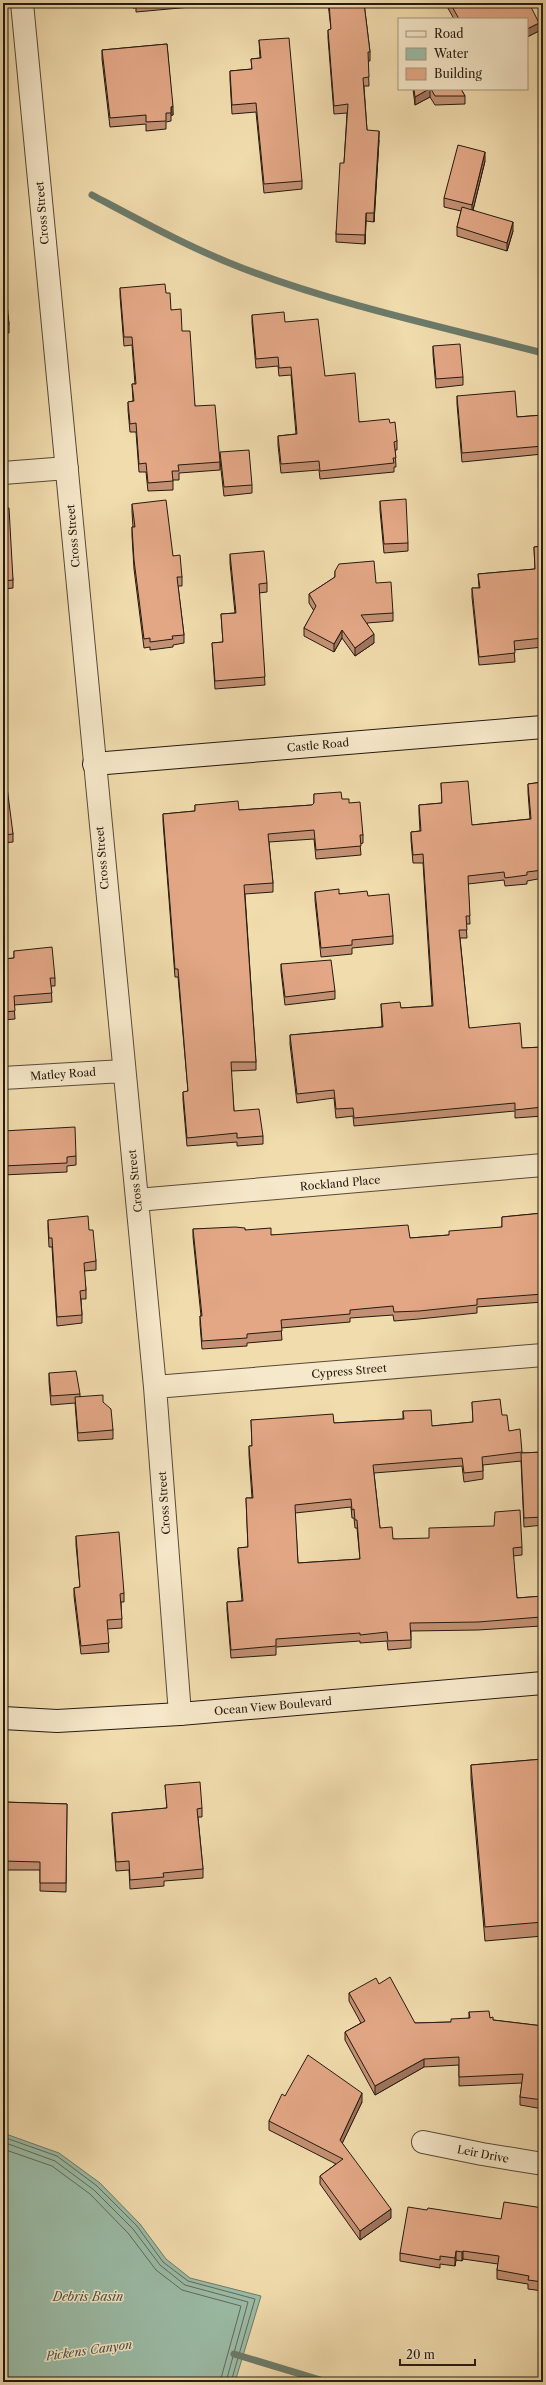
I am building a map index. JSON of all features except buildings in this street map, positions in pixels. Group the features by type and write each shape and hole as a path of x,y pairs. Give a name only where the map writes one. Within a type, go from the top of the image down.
{"street":[{"name":"Cross Street","path":"22,3 123,1071 155,1387 180,1714"},
{"path":"3,473 67,468"},
{"name":"Castle Road","path":"94,764 543,727"},
{"name":"Matley Road","path":"3,1078 123,1071"},
{"name":"Rockland Place","path":"137,1200 543,1165"},
{"name":"Cypress Street","path":"155,1387 543,1355"},
{"name":"Ocean View Boulevard","path":"3,1718 57,1721 180,1714 543,1684"},
{"name":"Leir Drive","path":"423,2142 543,2164"}],"water":[{"name":"Debris Basin","path":"3,2133 59,2153 100,2183 140,2224 166,2259 190,2278 261,2296 235,2382 3,2382"}],"waterway":[{"path":"92,195 204,252 242,268 279,281 391,315 543,353"},
{"path":"234,2354 327,2382"}],"water label":[{"name":"Pickens Canyon","path":"89,2350"}]}
